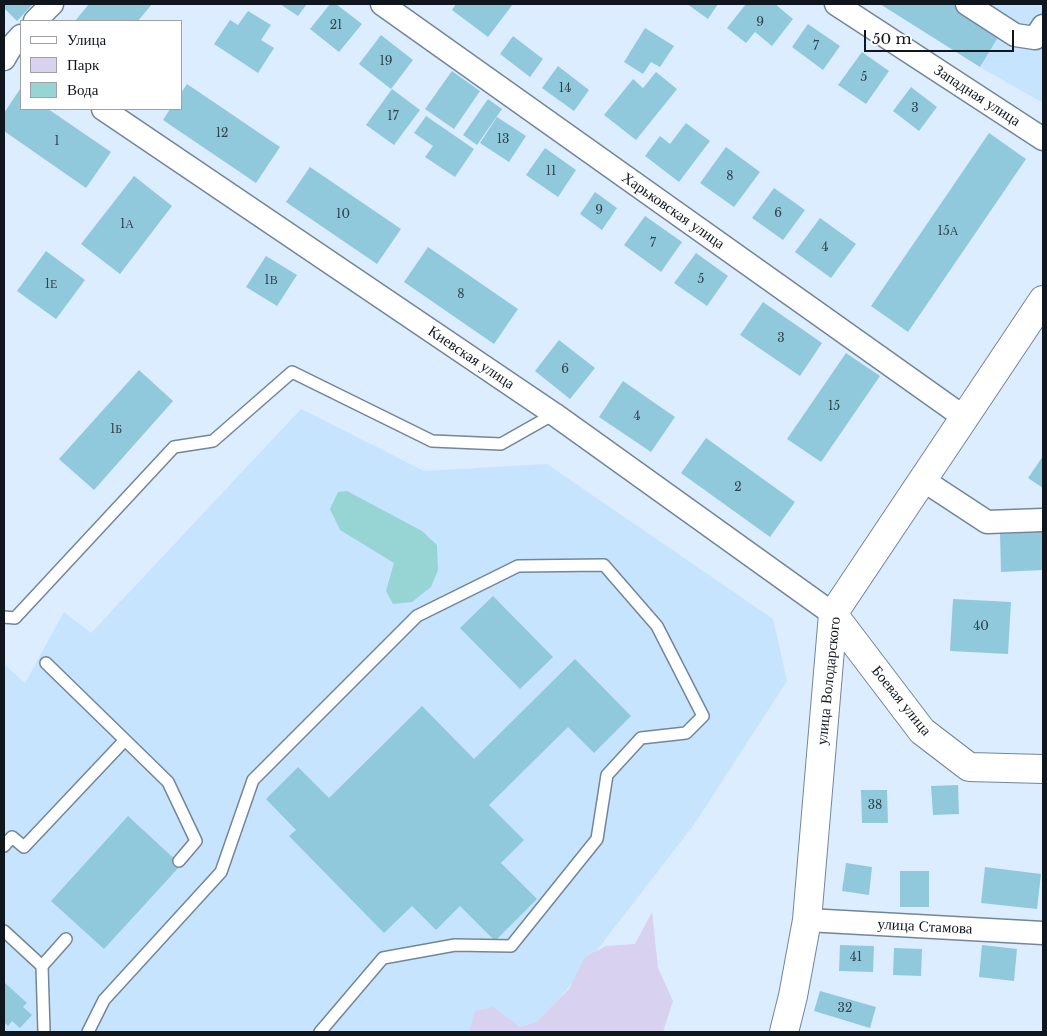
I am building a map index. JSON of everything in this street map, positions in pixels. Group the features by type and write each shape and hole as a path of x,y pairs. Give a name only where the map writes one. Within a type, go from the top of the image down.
{"main road":[{"name":"улица Володарского","path":"784,1032 793,996 807,920 833,614 1043,300"},
{"name":"Боевая улица","path":"833,614 922,731 969,767 1043,769"}],"street":[{"path":"36,20 52,4"},
{"name":"Харьковская улица","path":"382,4 965,418"},
{"name":"Западная улица","path":"836,4 1043,139"},
{"path":"967,4 1015,34 1035,38 1043,26"},
{"name":"Киевская улица","path":"104,110 554,414 833,614"},
{"path":"923,480 987,522 1043,520"},
{"name":"улица Стамова","path":"807,920 1043,933"}],"lane":[{"path":"4,617 15,618 174,447 213,441 292,372 432,441 501,444 554,414"},
{"path":"88,1032 104,1000 221,872 253,780 416,616 518,566 604,565 657,626 703,716 686,733 641,738 607,775 597,839 511,946 455,945 383,958 320,1032"},
{"path":"46,663 168,782 196,841 179,861"},
{"path":"4,846 12,837 24,847 125,740"},
{"path":"4,931 42,966"},
{"path":"44,1032 42,966 66,939"}],"shaded area":[{"path":"880,4 1043,4 1043,103 980,67"},
{"path":"301,409 424,471 547,464 773,619 787,681 695,823 534,1032 4,1032 4,664 25,683 64,612 91,633"}],"green space":[{"path":"652,912 658,968 673,1001 663,1032 469,1032 475,1011 493,1007 520,1027 537,1022 569,989 585,957 606,946 635,944"}],"water":[{"path":"347,491 422,531 437,545 438,570 431,587 412,602 393,604 386,591 394,563 340,530 330,509 338,492"}],"building":[{"path":"4,4 33,4 17,21 4,8"},
{"path":"89,4 152,4 139,20 76,20"},
{"path":"280,4 307,4 298,16"},
{"path":"330,4 336,4 362,24 339,52 310,29"},
{"path":"456,4 513,4 488,37 452,10"},
{"path":"687,4 718,4 708,19"},
{"path":"746,4 775,4 793,19 772,46 755,32 746,43 727,28"},
{"path":"880,4 952,4 1000,34 980,67"},
{"path":"248,11 271,25 261,40 274,48 258,73 214,44 230,20 238,25"},
{"path":"808,24 840,46 823,70 792,47"},
{"path":"645,28 674,46 660,67 651,62 643,74 624,62"},
{"path":"381,35 413,60 391,89 359,64"},
{"path":"513,36 543,59 530,77 500,54"},
{"path":"862,52 889,71 866,104 838,85"},
{"path":"558,66 589,90 574,111 542,88"},
{"path":"452,71 480,91 454,129 425,109"},
{"path":"656,72 677,89 636,140 604,115 633,79 643,88"},
{"path":"187,84 280,147 256,183 163,120 169,110 182,110 182,92"},
{"path":"911,87 937,107 919,131 893,111"},
{"path":"20,89 20,110 49,110 111,152 86,188 4,131 4,113"},
{"path":"392,89 420,110 394,145 366,125"},
{"path":"488,99 502,109 477,145 463,135"},
{"path":"426,116 474,149 455,177 425,157 433,146 414,133"},
{"path":"497,117 526,136 509,162 480,143"},
{"path":"686,123 710,141 679,182 645,156 660,136 670,144"},
{"path":"989,133 1026,159 908,332 871,306"},
{"path":"726,147 760,172 734,207 700,183"},
{"path":"545,148 576,170 558,197 526,175"},
{"path":"310,167 401,229 377,264 286,202"},
{"path":"134,176 172,206 120,274 81,244"},
{"path":"774,188 805,210 783,240 752,218"},
{"path":"595,192 617,208 602,230 580,214"},
{"path":"645,216 682,242 661,272 624,245"},
{"path":"820,218 856,244 831,278 795,252"},
{"path":"428,247 518,309 494,344 404,282"},
{"path":"46,251 85,280 56,319 17,291"},
{"path":"696,253 728,276 707,306 674,283"},
{"path":"266,256 297,275 277,306 246,287"},
{"path":"763,302 822,343 800,376 740,335"},
{"path":"559,340 595,368 570,399 535,371"},
{"path":"846,353 880,376 821,462 787,439"},
{"path":"139,370 173,401 94,490 59,459"},
{"path":"623,381 675,417 651,452 599,417"},
{"path":"706,438 795,502 770,537 681,473"},
{"path":"1043,456 1043,488 1028,478"},
{"path":"1042,532 1043,570 1001,572 1000,534"},
{"path":"493,596 553,657 520,689 460,628"},
{"path":"953,599 1011,602 1008,654 950,651"},
{"path":"575,659 631,716 594,753 568,727 489,805 524,840 501,863 537,899 495,941 460,906 436,930 412,906 384,933 289,836 296,830 266,799 298,767 329,798 422,706 474,759"},
{"path":"958,785 959,814 933,815 931,786"},
{"path":"861,790 887,790 888,823 862,823"},
{"path":"128,816 181,865 104,949 51,901"},
{"path":"846,863 872,867 869,895 842,891"},
{"path":"985,867 1041,874 1037,909 981,903"},
{"path":"900,871 929,871 929,907 900,907"},
{"path":"840,945 874,946 873,972 839,971"},
{"path":"982,945 1017,949 1014,981 979,977"},
{"path":"894,948 922,949 921,976 893,975"},
{"path":"5,983 27,1003 23,1007 32,1015 20,1028 12,1021 8,1026 4,1022"},
{"path":"820,991 876,1007 870,1028 814,1011"}]}
